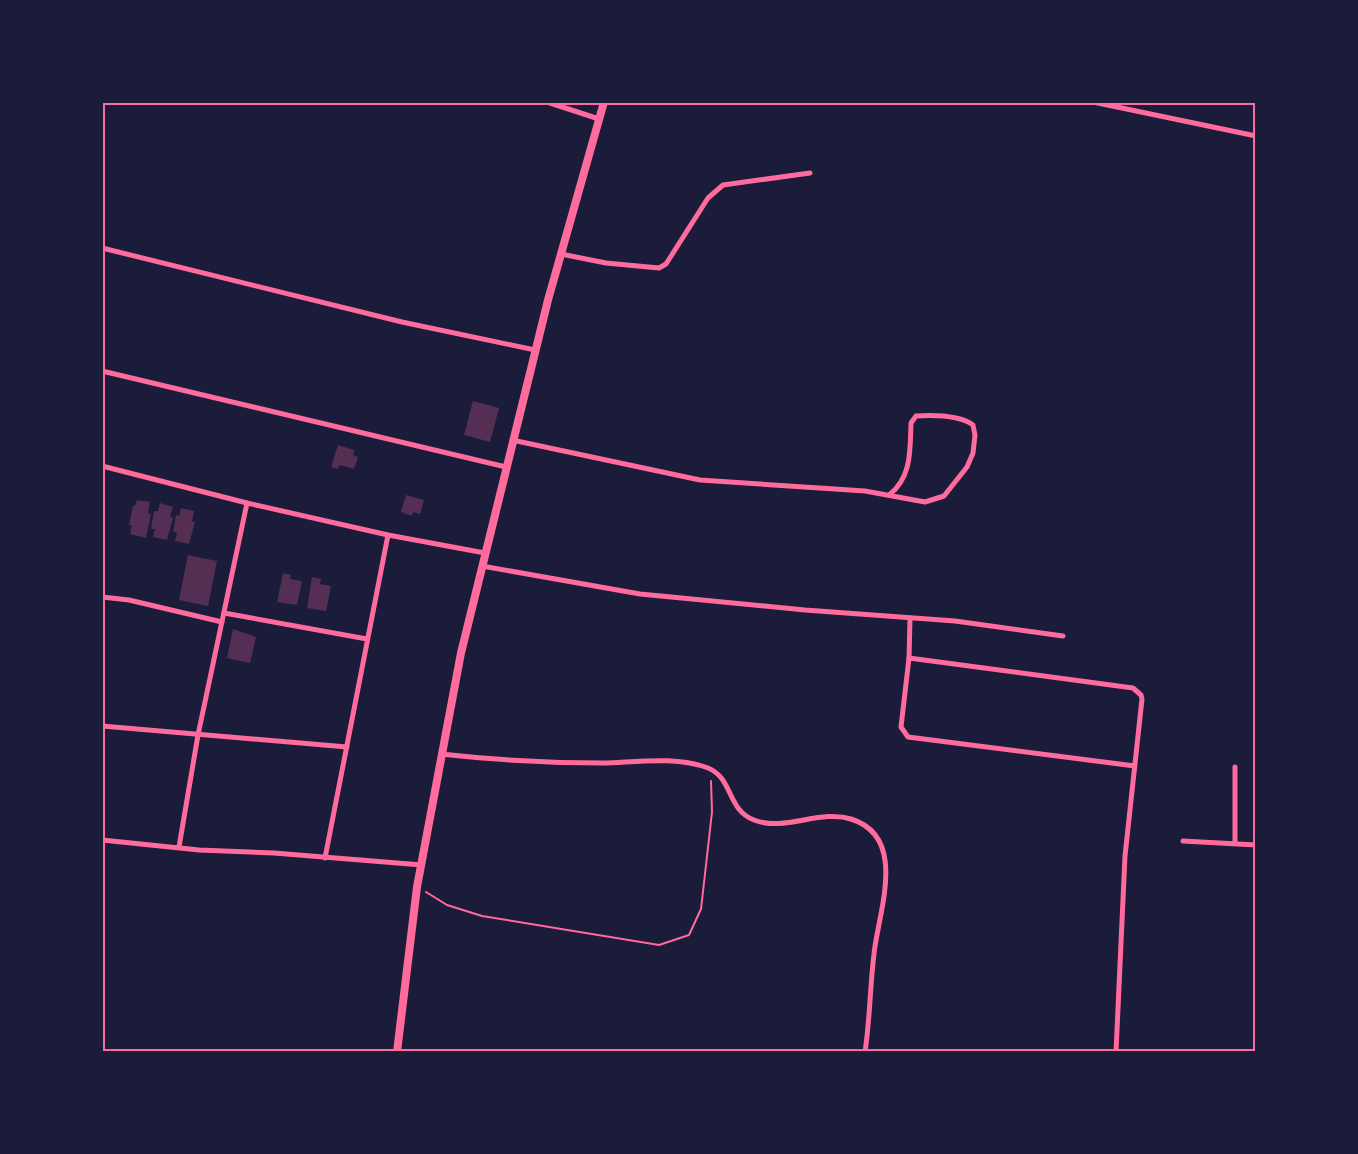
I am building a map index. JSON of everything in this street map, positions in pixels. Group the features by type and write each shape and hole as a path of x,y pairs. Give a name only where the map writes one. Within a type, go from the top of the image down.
{"main road":[{"path":"397,1052 417,887 461,653 512,440 561,254 604,102"}],"street":[{"path":"547,102 599,119"},
{"path":"1093,102 1256,136"},
{"path":"561,254 606,263 659,268 669,260 708,198 723,184 810,172"},
{"path":"102,248 402,322 536,350"},
{"path":"102,371 506,467"},
{"path":"512,440 700,480 865,491 925,502 944,496 967,467 973,453 975,435 973,425 929,415 916,416 911,423 908,463 904,480 889,495"},
{"path":"102,466 247,503 388,535 485,553"},
{"path":"179,847 198,735 247,503"},
{"path":"325,858 388,535"},
{"path":"482,566 640,594 910,619 955,621 1063,636"},
{"path":"102,597 129,600 222,622"},
{"path":"224,613 367,639"},
{"path":"910,619 909,658 901,727 908,737 1135,766"},
{"path":"909,658 1132,688 1138,691 1142,699 1125,856 1116,1052"},
{"path":"102,726 347,747"},
{"path":"441,754 545,762 672,762 698,765 719,774 726,784 732,802 754,820 770,823 838,816 870,829 879,843 886,861 887,880 874,951 865,1052"},
{"path":"1234,843 1235,766"},
{"path":"102,840 422,865"},
{"path":"1183,840 1256,844"}],"path":[{"path":"417,887 447,905 482,916 659,945 689,935 701,909 712,812 711,769"}],"building":[{"path":"473,401 499,408 490,442 464,435"},
{"path":"338,445 354,450 353,455 358,457 354,469 340,465 338,469 331,467"},
{"path":"406,495 424,500 420,514 413,512 412,516 401,512"},
{"path":"137,500 150,502 148,513 151,514 146,538 130,534 132,525 129,525 133,506 135,506"},
{"path":"160,503 173,507 170,516 173,518 167,540 153,537 155,529 151,529 154,511 158,511"},
{"path":"181,508 194,511 192,521 195,522 189,544 175,541 177,532 173,532 176,515 179,516"},
{"path":"188,555 217,561 208,606 179,600"},
{"path":"283,573 291,575 290,579 302,581 297,605 277,602"},
{"path":"312,577 321,579 320,584 331,586 326,611 307,608"},
{"path":"233,629 256,637 250,663 227,658"}]}
